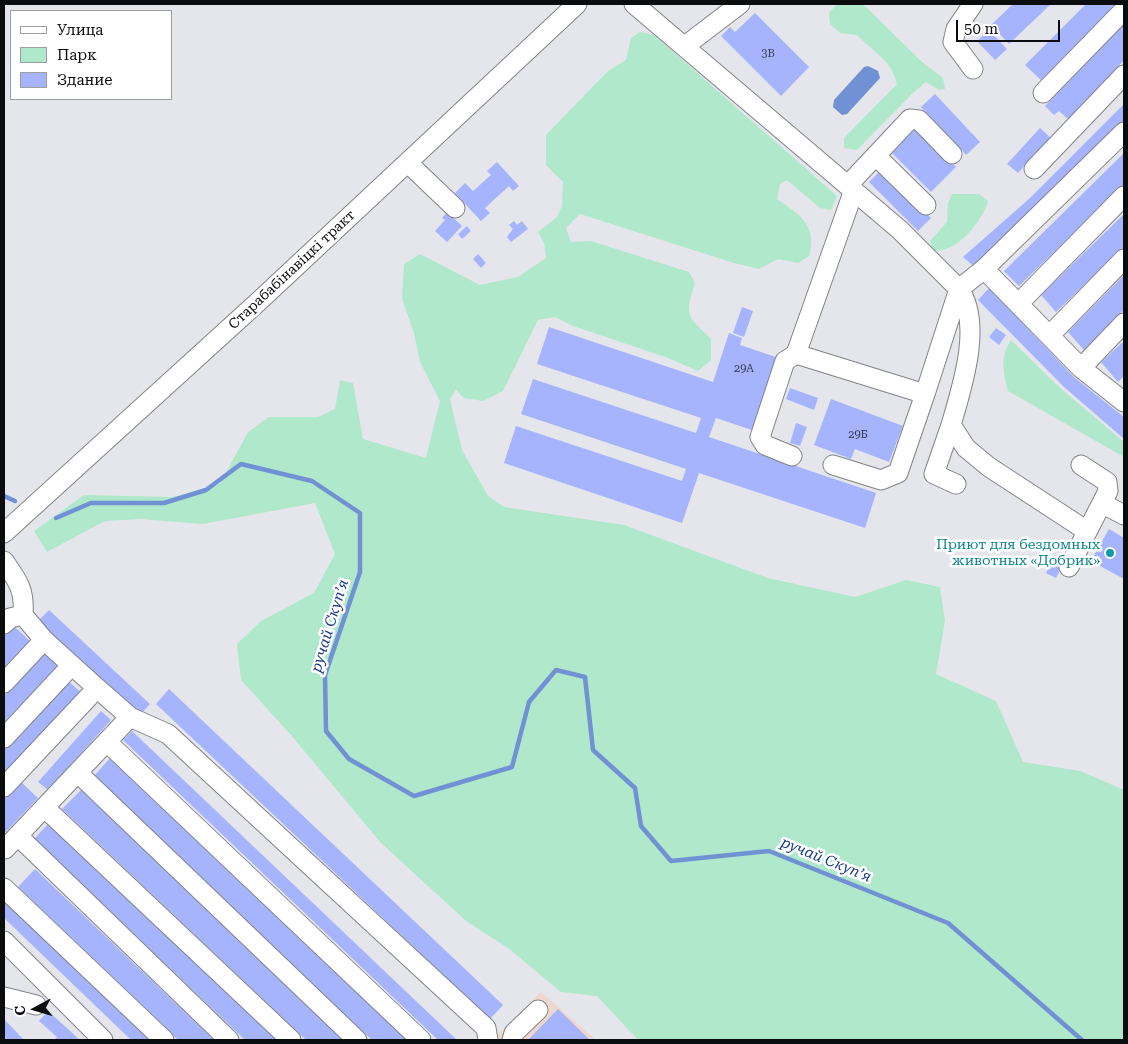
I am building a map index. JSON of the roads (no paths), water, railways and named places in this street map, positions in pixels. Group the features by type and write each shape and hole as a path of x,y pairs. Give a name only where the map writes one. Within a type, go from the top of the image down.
{"street":[{"name":"Старабабінавіцкі тракт","path":"4,533 408,163 577,4"},
{"path":"634,4 900,230 959,289 966,299 971,331 962,384 951,425 934,474 956,484"},
{"path":"685,46 740,4"},
{"path":"973,4 956,28 953,42 973,69"},
{"path":"1043,93 1124,10"},
{"path":"1034,169 1124,75"},
{"path":"792,456 765,445 760,437 785,361 796,354 851,187 910,119 919,120 952,154"},
{"path":"833,464 881,480 898,473 959,289 984,269 1124,132"},
{"path":"876,156 926,205"},
{"path":"408,163 455,208"},
{"path":"1019,303 1124,196"},
{"path":"1050,335 1124,259"},
{"path":"984,269 1081,368 1122,396"},
{"path":"1081,368 1124,323"},
{"path":"796,354 925,394"},
{"path":"951,425 966,448 981,460 1087,531"},
{"path":"1069,567 1108,491 1107,482 1081,465"},
{"path":"1103,504 1124,515"},
{"path":"4,561 17,578 25,596 24,615 44,640 130,717 168,734 486,1028 488,1040"},
{"path":"4,624 10,618 24,615"},
{"path":"4,683 44,640"},
{"path":"4,738 71,666"},
{"path":"4,787 97,688"},
{"path":"130,717 8,848 229,1040"},
{"path":"107,742 420,1040"},
{"path":"78,773 357,1040"},
{"path":"45,808 291,1040"},
{"path":"4,888 164,1040"},
{"path":"4,942 104,1040"},
{"path":"4,997 36,1006"},
{"path":"512,1040 514,1033 538,1010"}],"water":[{"path":"868,66 878,71 880,78 847,114 842,115 833,107 834,100 864,67"}],"waterway":[{"name":"ручай Скупʼя","path":"56,518 91,503 164,503 206,490 241,464 312,481 360,513 360,572 325,675 326,731 349,759 414,796 512,767 529,702 556,670 585,677 593,750 635,788 641,826 671,861 769,851 948,923 1082,1040"},
{"name":"ручай Скупʼя","path":"4,496 15,501"}],"place":[{"name":"Приют для бездомных животных «Добрик»","path":"1110,553"}]}
